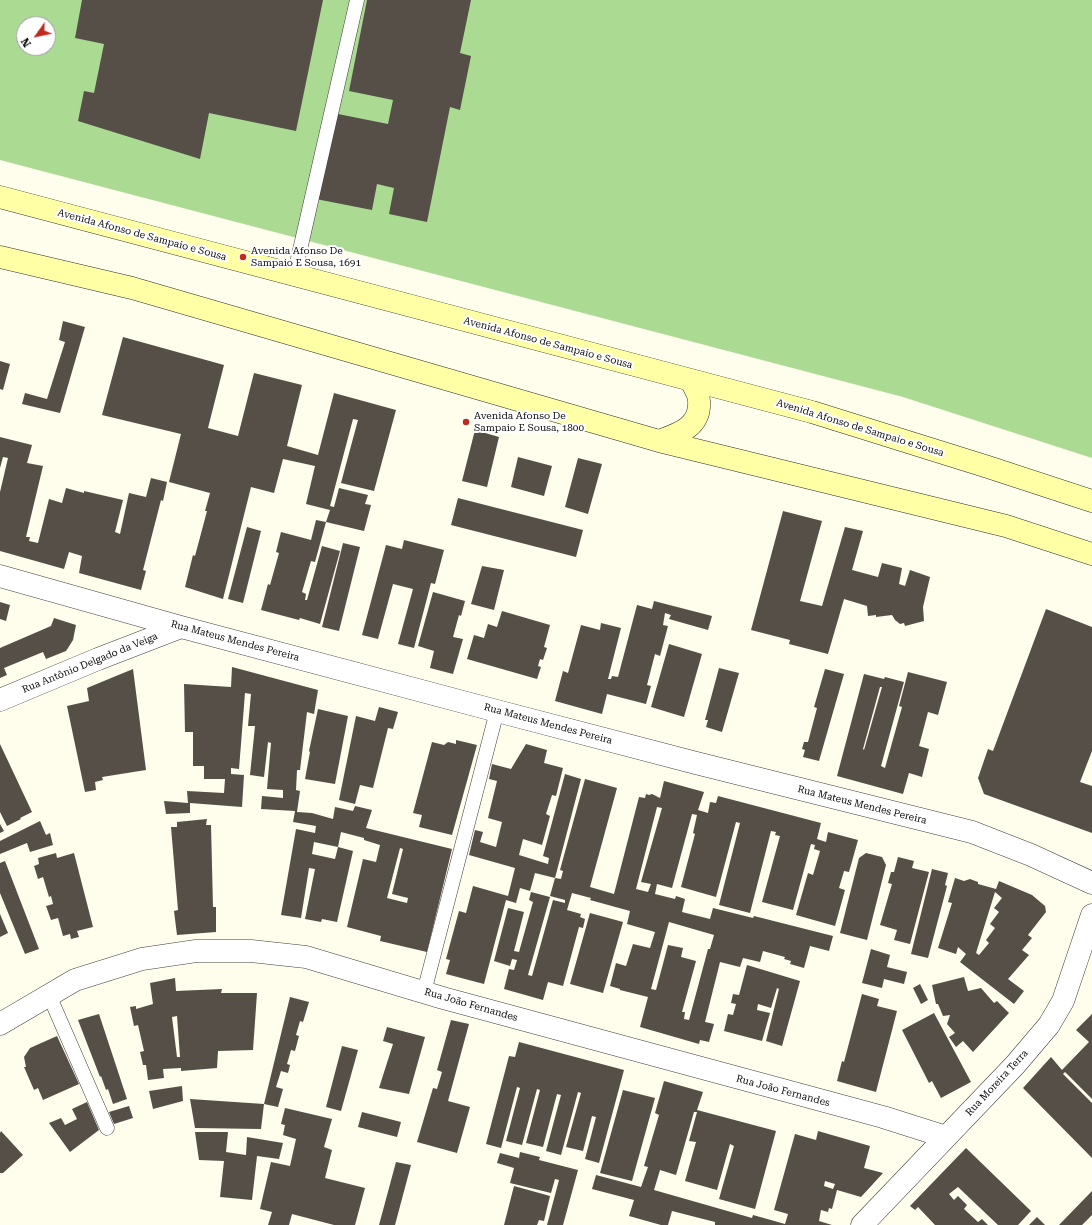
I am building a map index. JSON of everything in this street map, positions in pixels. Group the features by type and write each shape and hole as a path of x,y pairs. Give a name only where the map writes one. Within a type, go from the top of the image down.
{"main road":[{"name":"Avenida Afonso de Sampaio e Sousa","path":"2,199 812,412 1092,501"},
{"path":"0,257 132,288 658,441 1006,526 1092,554"},
{"path":"658,441 688,428 699,413 699,400 691,381"}],"street":[{"name":"Rua Mateus Mendes Pereira","path":"0,576 181,627 497,711 696,763 972,832 1031,855 1092,883"},
{"name":"Rua Antônio Delgado da Veiga","path":"0,700 98,659 181,627"},
{"name":"Rua Moreira Terra","path":"862,1225 1015,1065 1049,1025 1063,1001 1092,915"},
{"name":"Rua João Fernandes","path":"0,1024 75,980 142,959 196,951 251,952 306,957 424,992 883,1118 946,1137"}],"lane":[{"path":"294,276 357,0"},
{"path":"424,992 497,711"},
{"path":"49,995 107,1128"}],"green space":[{"path":"0,0 1092,0 1092,458 903,397 0,160"}],"building":[{"path":"82,0 323,0 296,131 209,113 200,159 78,121 84,91 94,93 104,44 75,38"},
{"path":"367,0 471,0 460,53 471,56 460,110 450,107 427,222 389,214 394,188 377,184 372,210 316,199 333,113 388,124 393,100 349,91"},
{"path":"63,321 85,327 60,413 22,404 25,393 47,399 65,342 59,340"},
{"path":"123,337 224,365 208,428 238,436 254,373 302,385 287,446 318,455 334,393 396,410 374,491 341,483 358,420 353,419 330,506 334,507 339,488 368,495 365,504 371,505 364,531 326,522 330,510 306,504 315,466 283,459 274,493 251,487 223,599 185,587 193,555 195,556 207,511 205,511 210,493 169,482 181,434 102,415"},
{"path":"0,361 10,364 3,390 0,389"},
{"path":"475,430 499,437 487,487 462,481"},
{"path":"0,437 32,445 27,463 43,466 26,537 30,537 29,541 38,543 49,499 62,503 66,488 123,500 115,532 120,534 129,493 146,497 151,478 167,482 143,570 146,571 141,590 79,573 82,556 69,552 64,569 0,551 0,492 8,458 3,457 0,468"},
{"path":"518,457 552,466 544,496 511,487"},
{"path":"578,458 602,464 588,514 565,507"},
{"path":"458,498 583,530 576,557 451,525"},
{"path":"783,511 822,521 800,601 822,606 845,527 863,531 852,570 878,577 882,563 902,568 899,584 905,586 910,570 930,577 923,607 924,621 905,626 904,623 900,624 895,620 892,615 876,617 876,615 868,616 867,606 844,599 828,654 789,644 790,640 751,630"},
{"path":"316,520 326,522 315,562 311,561 302,592 306,594 305,600 307,600 322,546 340,551 320,624 300,618 299,620 261,610 279,553 276,552 281,532 311,540"},
{"path":"247,527 261,531 243,603 228,599"},
{"path":"404,540 444,550 435,584 431,583 414,648 398,644 413,589 393,584 378,639 362,635 386,545 402,549"},
{"path":"343,543 360,547 339,631 322,627"},
{"path":"482,566 504,570 494,610 471,604"},
{"path":"433,592 465,601 461,616 459,615 453,637 463,639 453,674 430,668 434,651 418,646"},
{"path":"654,601 712,616 708,630 669,619 671,615 665,613 663,625 668,626 660,656 655,654 647,685 651,686 646,704 607,694 602,714 555,701 563,671 568,673 581,625 600,630 601,623 621,628 608,679 611,679 612,676 618,677 637,605 652,609"},
{"path":"0,602 10,605 6,621 0,619"},
{"path":"1046,609 1092,627 1092,751 1080,782 1092,786 1092,833 984,794 978,778 988,749 993,751"},
{"path":"502,611 550,625 544,647 547,648 543,660 540,659 538,666 541,667 537,679 467,659 474,635 484,638 488,624 497,627"},
{"path":"54,618 76,625 73,640 66,651 46,659 43,652 4,668 7,675 0,678 0,648 51,626"},
{"path":"669,644 702,654 684,717 651,707"},
{"path":"232,667 318,690 314,714 307,712 300,770 297,770 296,790 300,791 297,812 312,813 333,819 335,807 353,811 355,806 372,810 366,828 452,849 427,952 380,941 381,936 347,927 363,859 376,862 380,845 364,840 364,838 341,832 338,847 353,851 337,922 322,919 321,922 305,919 315,869 309,868 301,918 281,915 296,829 315,833 316,826 293,822 295,811 261,809 262,796 283,798 283,790 267,789 271,743 268,742 264,777 250,775 255,726 248,726 251,694 245,693 239,769 231,768 231,774 244,775 242,807 190,803 190,813 166,814 164,801 188,803 187,791 224,793 225,779 204,779 204,766 193,766 193,732 185,732 184,684 231,687","holes":["314,842 338,847 335,859 312,854","400,848 403,849 392,894 408,898 407,903 387,898"]},
{"path":"719,668 739,673 722,732 706,727 708,720 705,720"},
{"path":"133,669 146,770 102,777 103,780 95,782 96,790 85,792 67,706 89,701 87,688"},
{"path":"825,669 844,674 819,761 803,757 805,750 802,749 804,742 808,742 817,708 814,707"},
{"path":"908,672 947,682 938,715 928,712 919,746 929,749 922,777 909,773 903,794 837,776 864,674 904,682 881,766 885,768 902,707 899,706","holes":["880,687 882,687 864,750 863,749"]},
{"path":"379,707 398,712 393,729 388,728 373,788 360,785 355,804 339,800 356,716 375,721"},
{"path":"318,709 348,716 335,784 305,779"},
{"path":"456,740 477,745 452,835 419,827 422,815 413,813 432,742 444,745 448,742 456,744"},
{"path":"0,744 32,812 7,826 0,812"},
{"path":"526,744 547,750 544,763 563,768 556,796 552,795 546,814 550,816 542,845 523,839 519,855 548,864 549,858 543,856 565,774 581,779 555,878 535,873 530,891 520,888 516,903 506,900 484,984 446,974 450,960 446,959 459,911 466,913 473,886 508,896 515,868 469,855 475,830 483,832 480,842 496,847 502,822 488,818 497,781 489,779 492,764 511,769"},
{"path":"585,779 617,788 590,887 614,894 639,797 645,798 646,794 652,794 660,798 664,781 704,792 698,810 708,813 710,802 716,803 718,796 821,823 817,839 826,842 828,832 858,840 849,872 844,871 839,888 845,890 835,926 796,915 808,873 813,875 820,851 814,849 815,845 811,844 793,910 762,902 780,836 775,835 776,832 771,831 750,913 719,905 740,823 736,822 716,897 681,887 695,834 693,833 697,815 692,814 672,888 657,884 655,894 675,899 676,896 685,899 682,912 710,919 713,908 753,918 754,916 833,936 829,951 810,946 804,968 790,964 791,961 784,959 785,957 763,951 760,962 743,958 740,967 720,962 705,1022 714,1024 709,1042 700,1040 699,1044 640,1027 648,997 610,986 616,963 626,966 633,944 650,948 655,932 627,924 630,911 590,900 591,898 572,893 567,910 581,914 580,917 585,919 583,928 579,927 563,986 548,982 543,1000 504,989 509,969 514,970 517,960 512,959 510,966 494,961 508,908 524,912 514,951 519,952 533,902 529,900 531,892 550,897 528,975 532,976 553,900 565,903 565,900 550,896 555,878 561,879 563,871 560,870","holes":["657,807 662,808 641,882 651,884 648,892 636,889","669,922 714,935 710,949 708,949 689,1020 684,1019 685,1012 682,1012 696,961 681,957 683,948 668,945 656,990 651,989"]},
{"path":"207,819 206,825 211,825 213,907 216,907 216,932 177,935 174,911 178,910 171,827 177,827 177,822"},
{"path":"40,821 46,835 50,833 53,845 30,852 27,843 0,854 0,841"},
{"path":"0,824 4,831 0,833"},
{"path":"56,853 57,858 74,853 93,927 77,931 79,937 71,939 70,934 63,936 58,918 51,920 46,906 53,904 51,896 49,897 43,877 38,879 34,866 39,864 38,858"},
{"path":"866,853 882,857 886,865 867,940 840,933 859,858"},
{"path":"898,857 914,861 912,868 929,872 910,944 894,940 897,930 880,925 892,884 888,883 891,872 894,872"},
{"path":"5,861 39,949 25,954 0,893 0,863"},
{"path":"932,869 948,873 945,885 947,886 928,958 911,954"},
{"path":"955,878 964,881 970,879 978,882 978,884 996,889 999,881 1032,895 1045,906 1046,912 1028,935 1032,938 1022,950 1029,955 1008,979 1024,991 1014,1004 960,962 966,954 958,947 956,954 938,948 952,903 948,902","holes":["995,892 1002,898 994,908 999,912 990,924 995,928 986,940 989,943 979,955 976,953"]},
{"path":"590,913 623,922 603,993 570,984"},
{"path":"0,914 8,933 0,937"},
{"path":"871,949 890,955 887,967 907,972 904,984 884,979 882,988 862,983"},
{"path":"747,965 800,981 782,1046 766,1041 779,989 777,988 771,1008 758,1004 757,1010 770,1013 762,1041 724,1031 728,1014 733,1015 736,1004 731,1003 733,994 739,995"},
{"path":"964,977 968,991 981,988 994,1003 997,1001 1009,1013 973,1052 963,1041 956,1047 949,1037 955,1033 947,1024 950,1015 943,1016 938,1004 936,1004 932,985"},
{"path":"175,978 176,991 222,989 221,993 257,993 253,1050 218,1051 217,1068 181,1071 181,1068 163,1069 164,1078 148,1080 146,1065 143,1065 140,1052 144,1051 138,1025 134,1026 130,1007 136,1006 136,1009 153,1004 150,983","holes":["177,1016 180,1057 177,1057 172,1017"]},
{"path":"920,984 928,1000 921,1004 913,988"},
{"path":"862,994 879,999 877,1006 897,1011 876,1092 837,1081 842,1061 844,1062"},
{"path":"290,997 309,1002 303,1022 300,1021 296,1035 299,1036 295,1051 291,1050 287,1064 290,1065 288,1073 281,1071 276,1087 283,1089 278,1107 264,1104"},
{"path":"934,1013 971,1082 941,1098 932,1081 929,1083 902,1030"},
{"path":"99,1014 127,1099 113,1104 108,1089 106,1090 101,1076 100,1077 78,1020"},
{"path":"1092,1014 1092,1099 1065,1072 1063,1074 1092,1103 1092,1158 1023,1088 1051,1057 1062,1070 1089,1042 1076,1030"},
{"path":"451,1020 469,1024 448,1101 470,1107 457,1153 417,1142 433,1088 437,1089 442,1072 437,1070"},
{"path":"387,1027 425,1037 409,1094 379,1088 393,1044 383,1041"},
{"path":"57,1036 79,1084 43,1100 38,1088 34,1090 24,1067 26,1067 24,1057 30,1048"},
{"path":"519,1042 624,1070 599,1163 585,1159 596,1117 592,1116 583,1151 566,1147 581,1093 578,1092 561,1155 546,1151 561,1095 557,1094 543,1147 526,1143 540,1090 537,1089 522,1145 506,1141 520,1088 517,1087 501,1148 486,1144 509,1056 515,1057"},
{"path":"342,1046 358,1050 341,1111 326,1107"},
{"path":"664,1081 703,1092 697,1110 776,1131 755,1209 719,1199 734,1146 730,1144 717,1190 685,1181 696,1142 689,1141 697,1112 694,1112 676,1175 660,1170 654,1190 752,1218 753,1215 785,1224 788,1214 774,1210 795,1134 816,1140 818,1131 870,1146 864,1168 883,1173 861,1197 837,1190 832,1209 829,1208 828,1212 821,1210 819,1221 832,1225 715,1225 715,1222 672,1211 668,1225 661,1225 629,1216 634,1200 592,1189 596,1175 641,1187 648,1167 644,1166 659,1115 655,1113","holes":["825,1181 835,1184 833,1189 824,1186"]},
{"path":"182,1086 183,1101 153,1109 149,1091"},
{"path":"623,1090 655,1098 632,1181 600,1173"},
{"path":"190,1099 264,1104 261,1129 195,1128"},
{"path":"87,1102 99,1130 70,1152 49,1123 61,1118 65,1125 77,1119 72,1109"},
{"path":"129,1106 133,1118 114,1124 109,1112"},
{"path":"285,1108 332,1119 324,1147 332,1150 325,1178 365,1188 355,1225 334,1225 292,1214 289,1225 268,1225 272,1212 260,1209 271,1162 290,1166 296,1139 283,1135 285,1125 281,1124"},
{"path":"362,1112 401,1122 397,1137 358,1127"},
{"path":"1,1131 23,1155 3,1173 0,1173"},
{"path":"195,1132 228,1132 226,1152 246,1155 247,1137 283,1143 279,1159 257,1156 252,1200 220,1197 224,1161 199,1160"},
{"path":"966,1148 1031,1211 1018,1225 998,1225 958,1187 949,1194 954,1200 958,1196 967,1205 964,1209 978,1222 982,1219 988,1225 935,1225 918,1207 915,1210 910,1206"},
{"path":"520,1152 540,1157 539,1160 578,1170 563,1225 547,1225 559,1180 555,1179 551,1193 510,1183 514,1168 497,1163 500,1153 519,1158"},
{"path":"396,1162 411,1165 395,1225 379,1225"},
{"path":"514,1186 550,1196 544,1221 539,1220 537,1225 504,1225"},
{"path":"1092,1191 1092,1215 1082,1225 1059,1225"},
{"path":"1037,1217 1045,1225 1029,1225"}],"place":[{"name":"Avenida Afonso De Sampaio E Sousa, 1691","path":"243,257"},
{"name":"Avenida Afonso De Sampaio E Sousa, 1800","path":"466,422"}]}
